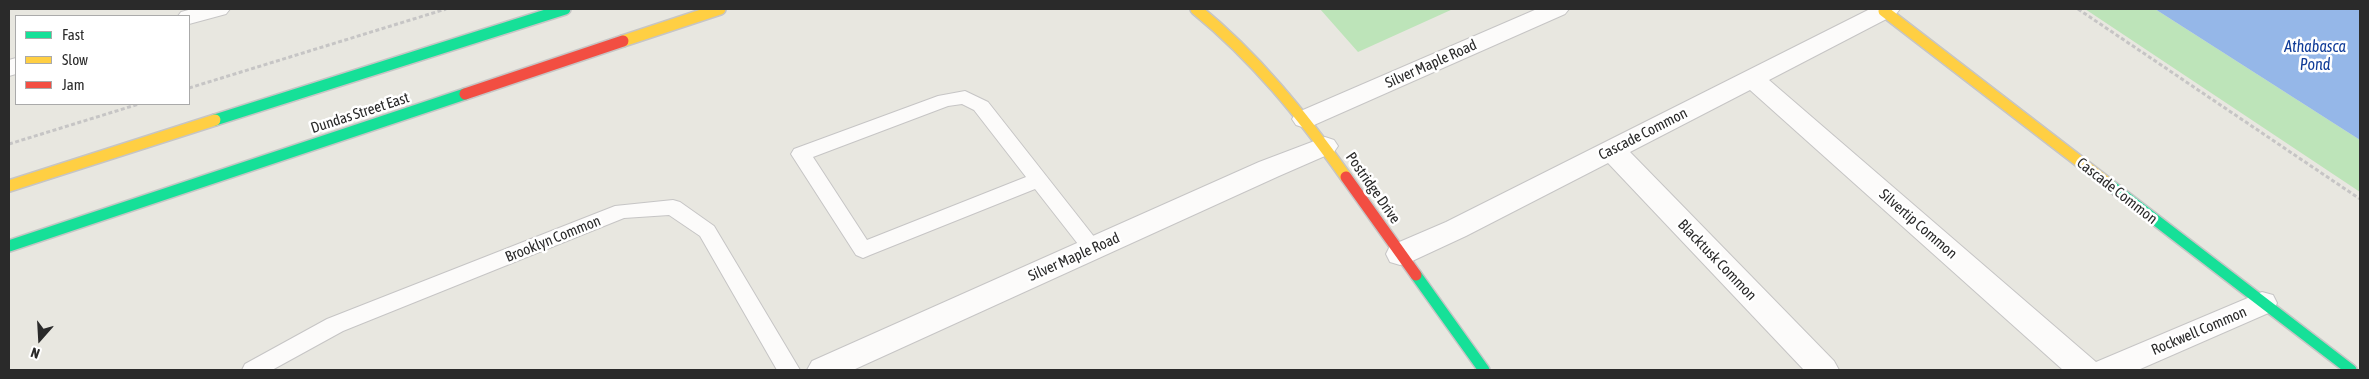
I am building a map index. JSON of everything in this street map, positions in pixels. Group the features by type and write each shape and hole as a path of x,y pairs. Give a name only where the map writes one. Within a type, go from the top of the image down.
{"main road":[{"path":"9,186 565,9"},
{"name":"Dundas Street East","path":"9,246 720,9"},
{"name":"Postridge Drive","path":"1196,9 1226,32 1305,119 1484,370"},
{"name":"Cascade Common","path":"1886,10 2262,303 2351,370"},
{"name":"Postridge Drive","path":"1222,17 1226,32"}],"street":[{"path":"190,17 218,9"},
{"name":"Silver Maple Road","path":"1305,119 1557,9"},
{"name":"Cascade Common","path":"1400,254 1456,229 1886,10"},
{"name":"Silvertip Common","path":"1753,78 2084,370"},
{"name":"Silver Maple Road","path":"824,370 1092,248 1325,146"},
{"name":"Blacktusk Common","path":"1611,150 1823,370"},
{"name":"Rockwell Common","path":"2108,370 2262,303"}],"lane":[{"path":"1038,180 863,250 801,154 945,100 965,97 981,106 1092,248"},
{"name":"Brooklyn Common","path":"253,370 335,325 622,211 674,207 707,231 789,370"}],"path":[{"path":"190,88 446,9"},
{"path":"2078,9 2360,199"},
{"path":"9,144 136,105"}],"green space":[{"path":"1320,9 1453,9 1358,52"},
{"path":"2085,9 2155,9 2360,140 2360,192"}],"water":[{"name":"Athabasca Pond","path":"2155,9 2360,9 2360,140"}],"traffic: fast":[{"path":"215,120 565,9"},
{"path":"9,246 465,94"},
{"path":"2110,185 2351,370"},
{"path":"1416,275 1484,370"}],"traffic: slow":[{"path":"623,41 720,9"},
{"path":"1196,9 1239,46 1277,87 1313,131 1346,177"},
{"path":"1884,11 2110,185"},
{"path":"9,186 215,120"}],"traffic: jam":[{"path":"465,94 623,41"},
{"path":"1346,177 1416,275"}]}
